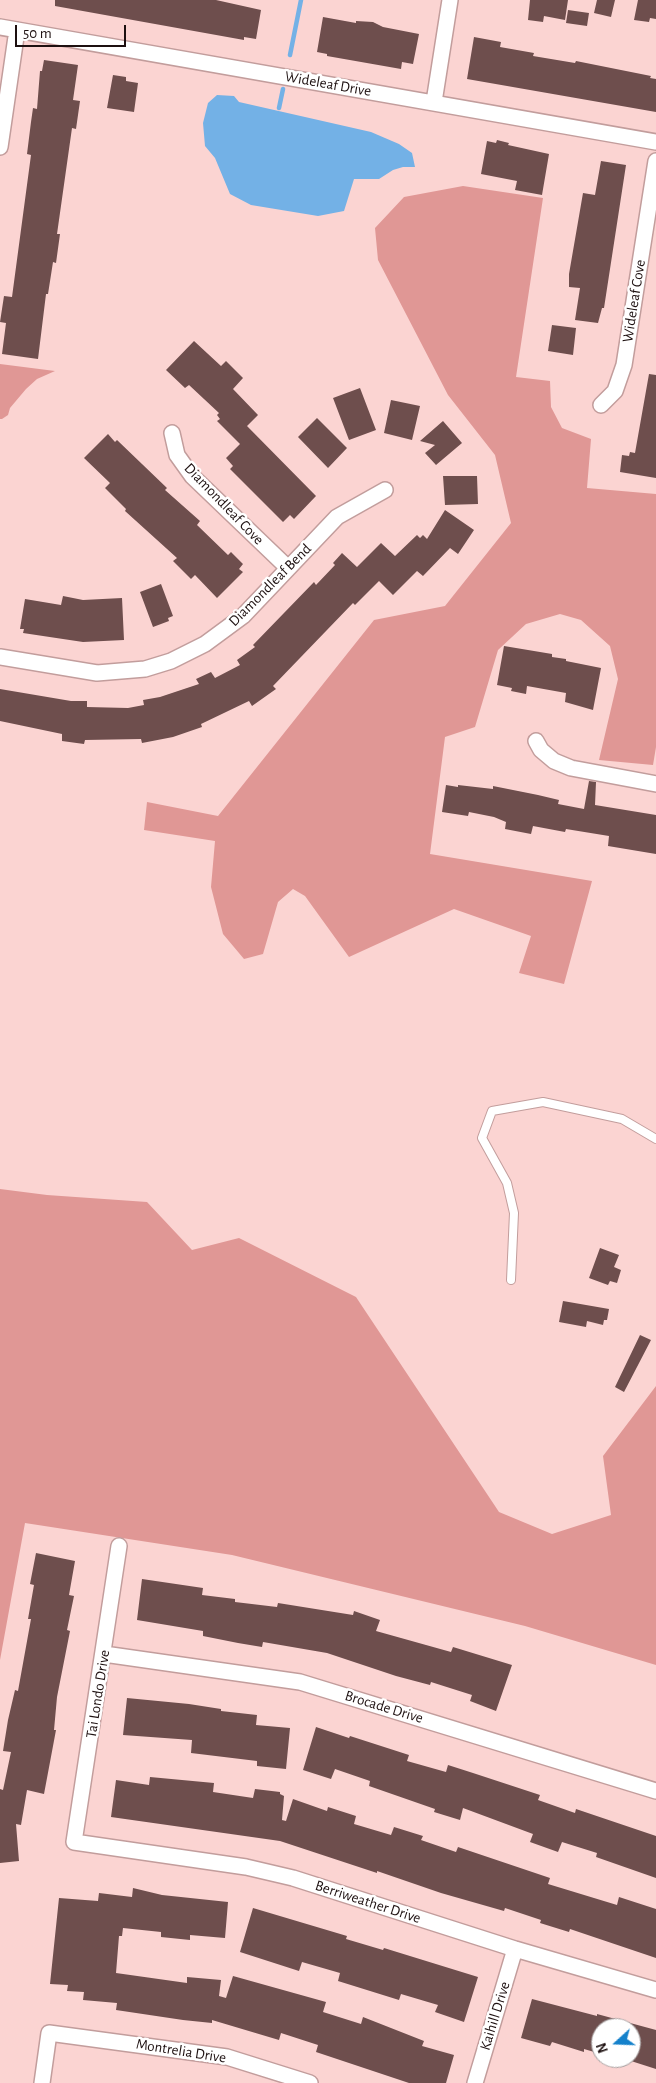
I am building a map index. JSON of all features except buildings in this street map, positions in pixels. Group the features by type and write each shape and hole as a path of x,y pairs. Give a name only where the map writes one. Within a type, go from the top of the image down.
{"street":[{"path":"434,102 450,0"},
{"name":"Wideleaf Drive","path":"0,27 656,142"},
{"path":"0,147 17,30"},
{"name":"Wideleaf Cove","path":"601,405 615,391 624,365 656,161"},
{"name":"Diamondleaf Cove","path":"172,433 177,455 192,476 288,568"},
{"name":"Diamondleaf Bend","path":"0,658 97,673 145,668 171,661 205,644 243,616 337,517 385,490"},
{"path":"536,741 541,750 554,761 571,768 656,784"},
{"name":"Tai Londo Drive","path":"74,1842 119,1546"},
{"name":"Brocade Drive","path":"104,1654 300,1682 656,1791"},
{"name":"Berriweather Drive","path":"74,1842 246,1867 293,1878 515,1949 656,1990"},
{"name":"Kaihill Drive","path":"475,2083 515,1949"},
{"name":"Montrelia Drive","path":"42,2083 49,2033 226,2057 310,2083"}],"lane":[{"path":"511,1280 514,1213 507,1183 482,1138 492,1111 543,1102 622,1119 656,1139"}],"shaded area":[{"path":"463,186 543,198 516,377 550,381 551,407 562,428 591,439 587,488 656,494 656,747 653,765 599,760 618,679 610,646 581,620 560,614 526,624 498,650 475,727 445,737 430,854 592,881 564,984 519,973 531,936 454,909 349,957 305,896 293,889 278,902 263,954 244,959 223,934 211,887 215,841 144,830 147,802 218,816 374,620 445,606 511,523 495,455 448,395 378,260 375,228 404,197"},
{"path":"0,364 55,371 37,379 10,408 8,415 0,419"},
{"path":"0,1189 47,1195 147,1202 192,1250 239,1238 356,1297 499,1512 552,1534 611,1515 603,1456 656,1386 656,1665 525,1626 232,1555 25,1523 0,1660"}],"water":[{"path":"217,95 234,96 239,102 371,132 399,144 412,153 415,167 403,167 393,170 379,179 354,179 344,211 318,216 251,205 230,194 215,158 205,146 203,123 208,103"}],"waterway":[{"path":"290,55 301,0"},
{"path":"279,108 283,89"}]}
